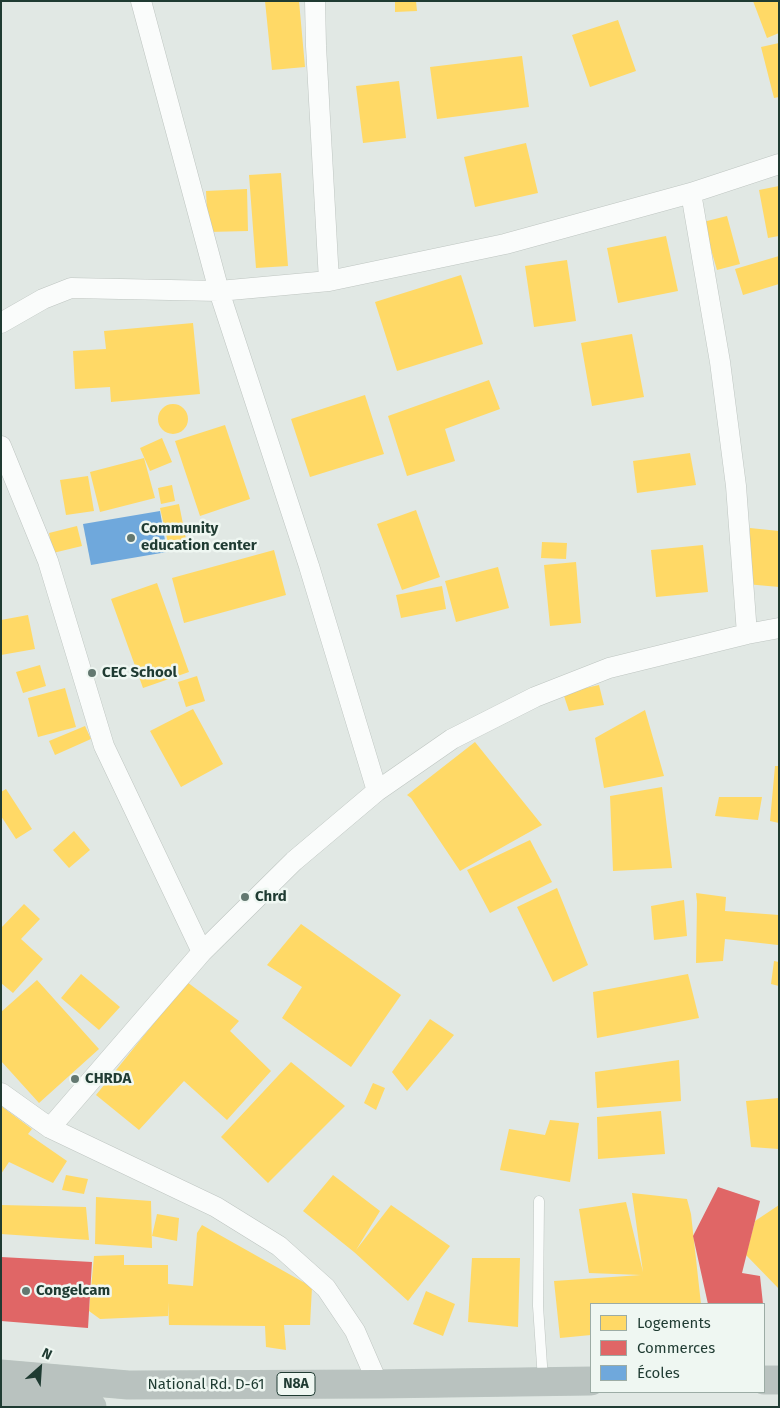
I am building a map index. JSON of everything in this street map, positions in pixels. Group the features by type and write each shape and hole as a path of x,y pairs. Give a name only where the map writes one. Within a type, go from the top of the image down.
{"highway":[{"path":"765,1380 779,1380"},
{"name":"National Rd. D-61","path":"6,1391 128,1385 590,1381"},
{"name":"National Rd. D-61","path":"6,1391 92,1407"}],"street":[{"path":"142,1 219,290 309,566 377,791"},
{"path":"315,1 329,281"},
{"path":"1,322 43,299 71,288 219,290 329,281 505,244 691,193 779,164"},
{"path":"691,193 720,362 736,486 747,634"},
{"path":"1,446 48,561 104,746 202,952"},
{"path":"50,1128 202,952 294,861 377,791 452,739 535,697 609,668 779,628"},
{"path":"1,1093 50,1128 216,1207 279,1246 326,1288 355,1331 378,1384"}],"lane":[{"path":"539,1201 538,1306 544,1381"}],"building: Logements":[{"path":"265,1 299,1 305,67 272,70"},
{"path":"395,1 416,1 417,11 395,12"},
{"path":"753,1 779,1 779,33 767,38"},
{"path":"618,20 636,71 590,87 572,35"},
{"path":"779,43 779,97 774,98 761,47"},
{"path":"522,56 529,107 437,119 430,67"},
{"path":"399,81 406,138 363,143 356,86"},
{"path":"526,143 538,193 475,207 464,157"},
{"path":"281,173 288,266 256,268 249,175"},
{"path":"779,186 779,236 768,238 759,190"},
{"path":"247,189 248,231 208,232 206,191"},
{"path":"727,216 740,264 717,270 703,222"},
{"path":"666,236 678,291 618,303 607,248"},
{"path":"779,256 779,284 743,295 735,269"},
{"path":"567,260 576,321 534,327 525,266"},
{"path":"461,275 483,344 397,371 375,302"},
{"path":"193,323 200,394 111,402 110,387 75,389 73,351 106,349 104,331"},
{"path":"632,334 644,397 592,406 581,343"},
{"path":"489,380 500,409 445,429 455,461 407,476 388,416"},
{"path":"365,395 384,454 310,477 291,419"},
{"path":"173,404 179,405 187,413 187,425 179,433 173,434 167,433 159,425 158,419 159,413 167,405"},
{"path":"225,425 250,499 200,516 175,441"},
{"path":"162,438 172,462 150,471 140,448"},
{"path":"690,453 696,485 637,493 633,461"},
{"path":"144,458 155,498 100,512 90,472"},
{"path":"88,476 94,511 66,515 60,480"},
{"path":"172,485 175,501 161,504 158,488"},
{"path":"179,504 186,539 168,543 160,508"},
{"path":"416,510 440,577 402,590 377,524"},
{"path":"77,526 82,546 53,553 49,533"},
{"path":"750,528 779,531 779,587 746,584"},
{"path":"542,542 567,543 566,559 541,558"},
{"path":"703,545 708,592 656,597 651,550"},
{"path":"274,550 286,595 184,623 172,578"},
{"path":"576,562 581,623 550,626 544,565"},
{"path":"498,567 509,608 456,622 445,581"},
{"path":"157,583 189,672 143,688 111,599"},
{"path":"442,586 446,609 401,618 396,595"},
{"path":"28,615 35,649 1,655 1,620"},
{"path":"40,665 46,686 23,693 16,672"},
{"path":"197,676 205,701 186,707 178,682"},
{"path":"599,685 604,705 569,711 563,693"},
{"path":"65,688 76,727 38,737 28,698"},
{"path":"193,709 223,764 181,787 150,731"},
{"path":"645,710 664,776 604,788 595,738"},
{"path":"85,726 91,739 55,755 49,741"},
{"path":"475,742 542,825 460,871 411,798 407,795"},
{"path":"775,766 779,766 779,823 770,821"},
{"path":"662,787 672,868 613,871 610,796"},
{"path":"6,789 32,829 16,839 1,816 1,792"},
{"path":"719,797 762,797 758,820 715,816"},
{"path":"74,831 90,850 69,868 53,850"},
{"path":"530,840 552,882 490,913 467,870"},
{"path":"557,888 588,965 553,982 517,907"},
{"path":"696,893 726,897 725,911 779,915 778,945 725,939 723,961 696,963"},
{"path":"684,900 687,936 654,940 651,906"},
{"path":"24,904 40,919 21,939 43,959 13,993 1,983 1,928"},
{"path":"301,924 401,995 351,1067 282,1018 302,987 267,965"},
{"path":"774,961 779,962 779,986 771,984"},
{"path":"81,974 120,1007 99,1030 61,998"},
{"path":"688,974 699,1018 597,1038 593,992"},
{"path":"37,980 99,1049 39,1103 1,1061 1,1012"},
{"path":"187,982 239,1021 230,1031 271,1071 227,1120 184,1081 139,1130 96,1095"},
{"path":"430,1019 454,1035 407,1091 392,1072"},
{"path":"679,1060 681,1101 597,1108 595,1072"},
{"path":"291,1062 345,1106 268,1183 221,1137"},
{"path":"373,1083 385,1088 376,1110 364,1103"},
{"path":"779,1098 779,1149 751,1147 746,1101"},
{"path":"1,1106 32,1129 28,1134 67,1161 53,1183 9,1162 1,1174"},
{"path":"661,1111 665,1154 598,1159 597,1117"},
{"path":"550,1120 579,1123 570,1182 500,1170 509,1129 545,1135"},
{"path":"66,1175 88,1179 84,1194 62,1190"},
{"path":"333,1175 380,1211 356,1250 391,1205 450,1246 408,1301 354,1252 303,1211"},
{"path":"632,1193 687,1199 691,1214 701,1303 590,1303 590,1335 560,1338 554,1281 641,1275 589,1273 579,1209 626,1202 643,1272"},
{"path":"96,1197 151,1201 152,1248 95,1244"},
{"path":"1,1205 86,1207 89,1240 1,1234"},
{"path":"779,1205 779,1289 746,1255 755,1221"},
{"path":"157,1214 179,1218 177,1241 152,1236"},
{"path":"202,1225 312,1287 310,1325 284,1325 286,1350 266,1347 265,1326 169,1325 168,1302 168,1316 100,1319 89,1311 94,1256 124,1255 124,1265 168,1265 168,1284 193,1286 197,1233"},
{"path":"472,1258 520,1258 518,1327 468,1322"},
{"path":"426,1291 455,1304 443,1336 413,1324"}],"building: Commerces":[{"path":"718,1187 760,1201 742,1273 760,1276 763,1303 708,1303 693,1236"},
{"path":"1,1257 92,1262 88,1328 1,1321"}],"building: Écoles":[{"path":"160,511 167,552 91,565 83,524"}],"place":[{"name":"Community education center","path":"131,538"},
{"name":"CEC School","path":"92,673"},
{"name":"Chrd","path":"245,897"},
{"name":"CHRDA","path":"75,1079"},
{"name":"Congelcam","path":"26,1291"}]}
